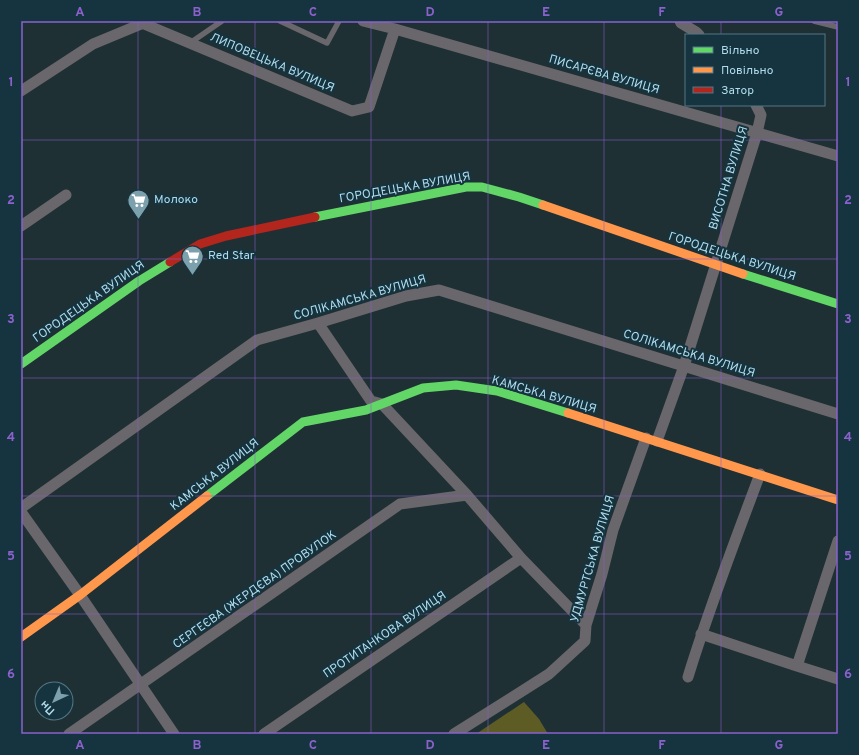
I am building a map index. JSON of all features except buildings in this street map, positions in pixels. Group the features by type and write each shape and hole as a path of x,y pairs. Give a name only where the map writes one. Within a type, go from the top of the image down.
{"street":[{"name":"ПИСАРЄВА ВУЛИЦЯ","path":"363,21 395,28 838,156"},
{"path":"680,21 698,34"},
{"name":"ЛИПОВЕЦЬКА ВУЛИЦЯ","path":"142,22 352,111 369,107 395,28"},
{"path":"21,91 93,44 142,22"},
{"name":"ВИСОТНА ВУЛИЦЯ","path":"651,439 684,366 716,265 757,133 761,115 756,106"},
{"name":"ГОРОДЕЦЬКА ВУЛИЦЯ","path":"21,364 139,281 200,244 226,236 466,187 482,187 519,197 716,265 838,304"},
{"path":"21,226 66,195"},
{"name":"СОЛІКАМСЬКА ВУЛИЦЯ","path":"21,508 257,340 406,296 439,290 838,414"},
{"path":"318,323 371,400 382,404 467,495 521,558 586,625"},
{"name":"КАМСЬКА ВУЛИЦЯ","path":"21,637 80,595 303,422 366,410 423,388 456,385 497,391 838,500"},
{"name":"УДМУРТСЬКА ВУЛИЦЯ","path":"454,734 549,674 585,641 586,625 602,574 613,530 651,439"},
{"path":"688,677 701,634 760,474"},
{"name":"СЕРГЕЄВА (ЖЕРДЄВА) ПРОВУЛОК","path":"69,734 400,504 467,495"},
{"path":"21,512 80,595 174,734"},
{"path":"797,666 838,541"},
{"name":"ПРОТИТАНКОВА ВУЛИЦЯ","path":"264,734 521,558"},
{"path":"701,634 838,679"}],"lane":[{"path":"190,43 222,21"},
{"path":"280,21 327,43 339,21"},
{"path":"814,21 838,27"}],"shaded area":[{"path":"524,702 539,719 548,734 476,734"}],"traffic: fast":[{"path":"315,217 466,187 482,187 543,205"},
{"path":"21,364 139,281 170,262"},
{"path":"743,274 838,304"},
{"path":"207,496 303,422 366,410 423,388 456,385 497,391 568,413"}],"traffic: slow":[{"path":"543,205 743,274"},
{"path":"568,413 838,500"},
{"path":"21,637 80,595 207,496"}],"traffic: jam":[{"path":"170,262 200,244 226,236 315,217"}],"place":[{"name":"Молоко","path":"138,220"},
{"name":"Red Star","path":"193,276"}]}
